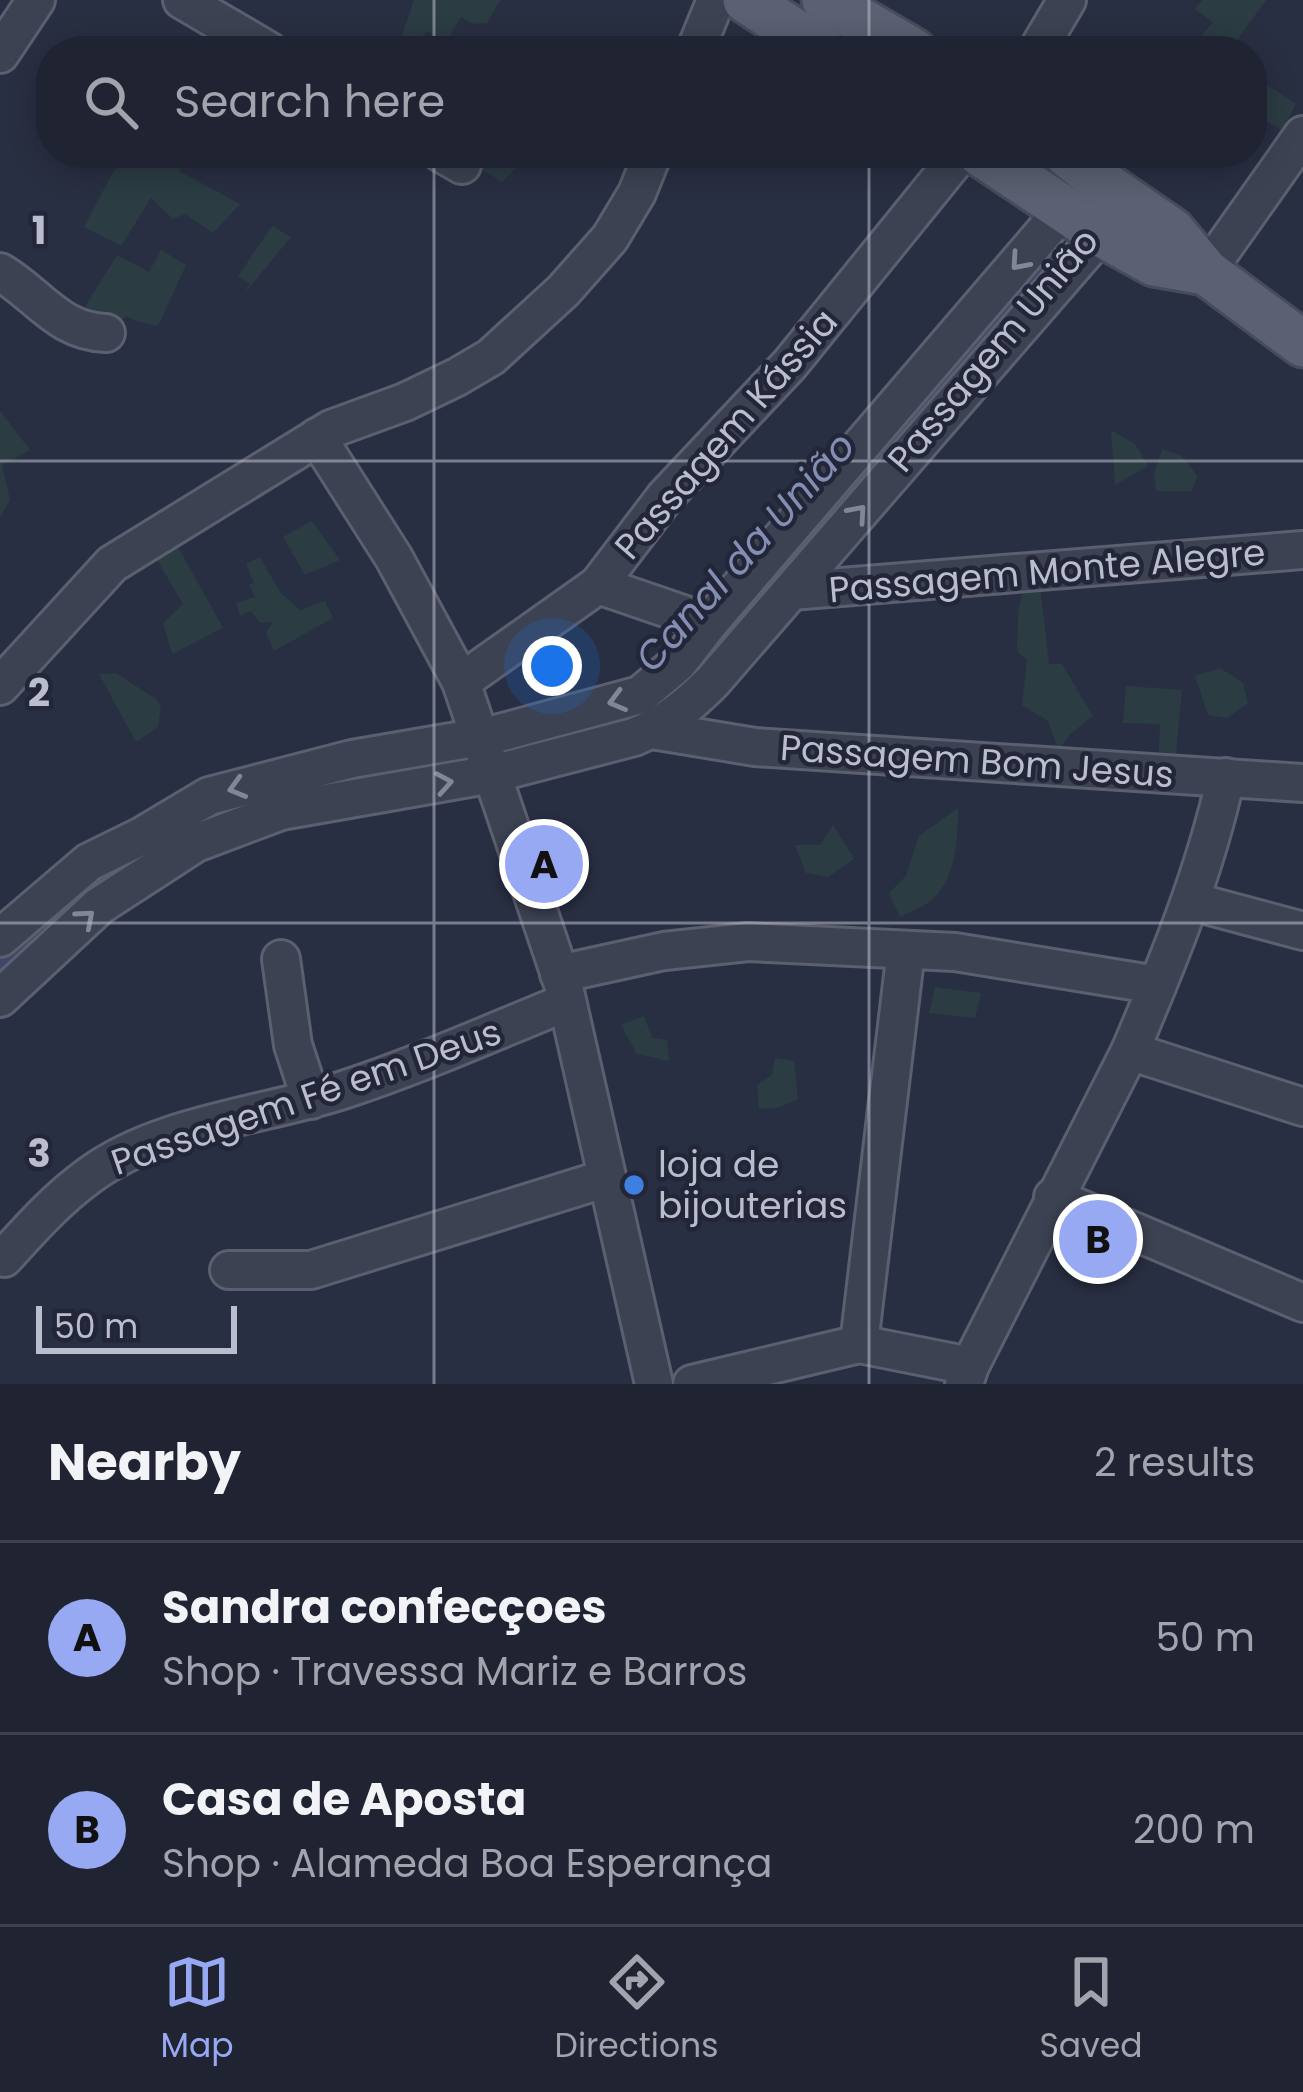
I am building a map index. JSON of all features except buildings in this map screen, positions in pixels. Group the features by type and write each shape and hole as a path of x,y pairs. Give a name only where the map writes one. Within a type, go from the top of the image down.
{"main road":[{"path":"746,0 801,36"},
{"path":"826,0 887,36"},
{"path":"1002,168 1154,263 1206,272"},
{"path":"1084,168 1172,231 1206,272 1303,344"}],"street":[{"path":"0,54 36,0"},
{"path":"182,0 243,36"},
{"path":"701,36 716,0"},
{"path":"1046,36 1067,0"},
{"path":"1206,272 1303,135"},
{"path":"0,686 112,564 317,437 440,386 490,357 563,291 610,238 647,168"},
{"name":"Passagem Kássia","path":"461,682 598,585 665,497 790,364 949,168"},
{"name":"Passagem União","path":"0,938 89,862 209,796 352,759 486,755 634,737 684,710 791,591 1082,221 1105,185"},
{"name":"Passagem União","path":"486,755 492,736 640,695 678,663 709,623 1082,221"},
{"path":"0,272 73,326 106,333"},
{"path":"317,437 394,558 461,682 563,988 654,1384"},
{"name":"Passagem Monte Alegre","path":"791,591 1303,550"},
{"path":"598,585 709,623"},
{"name":"Passagem Bom Jesus","path":"652,730 754,747 1303,783"},
{"name":"Passagem União","path":"0,998 99,906 196,843 281,811 486,755"},
{"path":"692,1384 860,1344 968,1379 1053,1197 1130,1051 1213,839 1226,777"},
{"path":"1190,901 1303,932"},
{"name":"Passagem Fé em Deus","path":"4,1258 48,1209 94,1172 152,1143 365,1083 563,988 664,951 748,942 955,952 1157,985"},
{"path":"860,1344 906,950"},
{"path":"281,959 293,1045 311,1100"},
{"path":"1130,1051 1303,1107"},
{"path":"229,1270 311,1270 607,1178"},
{"path":"1053,1197 1303,1303"}],"shaded area":[{"path":"414,0 500,0 487,23 474,24 461,17 450,36 426,31 423,36 402,36"},
{"path":"1202,0 1266,0 1240,36 1201,36 1213,22 1195,9"},
{"path":"1267,85 1296,104 1282,130 1268,122"},
{"path":"117,168 181,168 240,204 213,233 185,214 173,219 151,198 121,246 84,227"},
{"path":"482,168 516,168 502,182"},
{"path":"272,226 291,237 243,295 250,284 238,276"},
{"path":"161,250 186,265 158,326 126,316 114,328 85,307 117,255 149,272"},
{"path":"0,411 30,450 2,465 10,500 0,518"},
{"path":"1111,430 1135,444 1148,466 1115,485"},
{"path":"1162,449 1182,456 1197,476 1192,491 1156,491 1154,475"},
{"path":"312,521 340,560 305,575 283,537"},
{"path":"172,536 223,628 172,654 163,623 183,604 149,546"},
{"path":"260,557 280,592 300,610 325,601 333,618 274,651 266,633 273,622 260,623 251,611 240,616 236,603 255,597 246,564"},
{"path":"1040,585 1049,664 1062,664 1093,716 1069,735 1059,751 1048,721 1022,705 1027,660 1017,651 1018,613 1023,592"},
{"path":"1220,668 1243,683 1248,703 1227,718 1208,715 1195,676"},
{"path":"116,673 161,707 158,727 136,742 99,674"},
{"path":"1126,686 1182,690 1175,764 1159,752 1160,724 1123,723"},
{"path":"958,808 956,847 945,884 928,903 900,917 889,893 906,876 919,836"},
{"path":"833,825 854,859 828,877 806,873 795,845 820,845"},
{"path":"935,987 981,993 975,1018 929,1013"},
{"path":"644,1016 652,1038 667,1040 669,1061 637,1054 621,1025"},
{"path":"775,1058 794,1061 798,1099 759,1109 757,1085 772,1075"}],"water":[{"path":"1059,240 1069,247 693,685 656,715 504,757 498,746 649,706 933,389"},
{"path":"468,749 471,767 174,845 43,928 0,975 0,952 36,917 199,812"}],"place":[{"name":"Sandra confecçoes","path":"544,864"},
{"name":"loja de bijouterias","path":"634,1185"},
{"name":"Casa de Aposta","path":"1098,1239"}],"water label":[{"name":"Canal da União","path":"745,552"}]}
